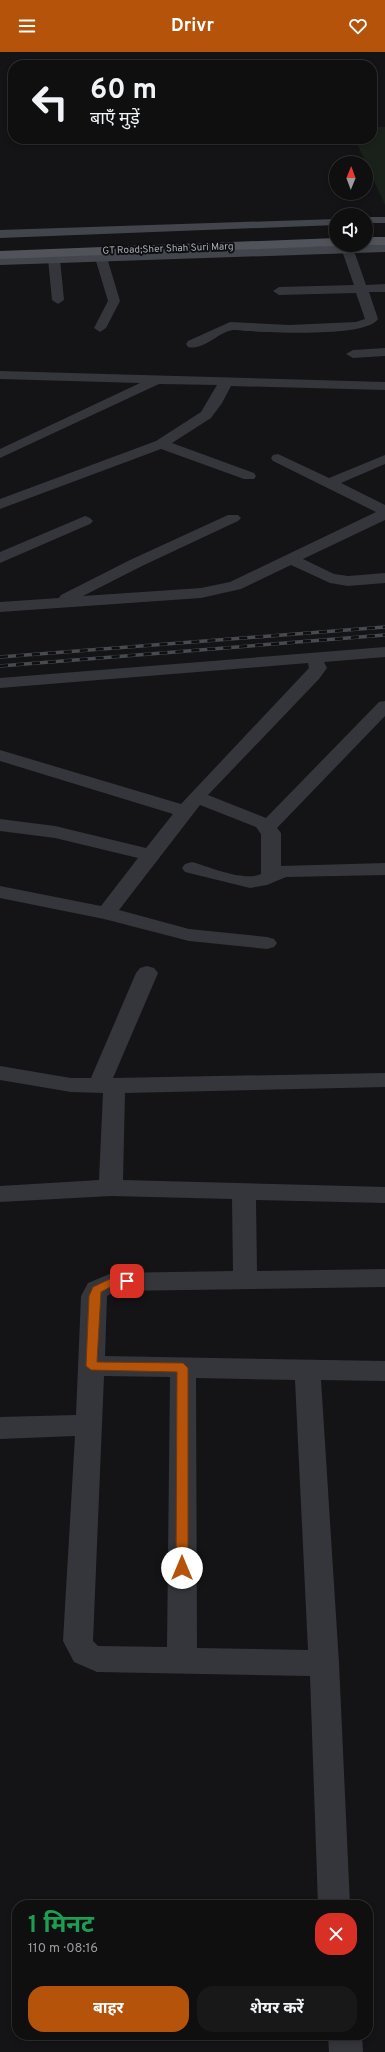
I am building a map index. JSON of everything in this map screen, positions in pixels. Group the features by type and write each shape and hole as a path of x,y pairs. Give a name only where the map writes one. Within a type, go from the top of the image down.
{"main road":[{"path":"373,220 385,220"},
{"path":"0,234 329,222"},
{"path":"373,230 385,229"},
{"name":"GT Road;Sher Shah Suri Marg","path":"0,242 329,231"},
{"path":"373,241 385,240"},
{"name":"GT Road;Sher Shah Suri Marg","path":"0,255 101,254 329,242"},
{"path":"0,261 54,259 101,254 329,248"},
{"path":"373,248 385,248"}],"street":[{"path":"193,344 230,326 289,330 368,324 372,319 360,289 349,252"},
{"path":"100,328 114,301 101,254"},
{"path":"54,259 58,300"},
{"path":"279,291 385,288"},
{"path":"353,354 385,352"},
{"path":"0,375 385,386"},
{"path":"0,454 157,380"},
{"path":"0,504 161,444 206,415 215,403 226,382"},
{"path":"161,444 249,476"},
{"path":"278,458 385,513"},
{"path":"329,483 385,459"},
{"path":"0,607 201,593 223,589 252,579 385,513"},
{"path":"60,602 136,563 233,518"},
{"path":"0,558 85,521"},
{"path":"290,559 330,578 348,581 385,578"},
{"path":"0,683 385,652"},
{"path":"106,913 149,855 190,804 313,675 318,668 314,658"},
{"path":"268,827 385,706"},
{"path":"0,756 263,823 268,827 271,833 271,876"},
{"path":"0,825 55,832 149,855"},
{"path":"192,868 251,882 262,881 285,871 385,870"},
{"path":"0,892 106,913 189,935 267,943"},
{"path":"112,1188 106,1086 148,973"},
{"path":"0,1073 71,1085 106,1086 385,1080"},
{"path":"0,1194 112,1188 385,1195"},
{"path":"244,1192 245,1280"},
{"path":"324,1663 97,1659 86,1655 80,1650 78,1641 94,1296 97,1290 103,1285 112,1282 385,1278"},
{"path":"91,1366 385,1371"},
{"path":"182,1660 183,1368"},
{"path":"307,1369 324,1663 334,1900"},
{"path":"0,1428 89,1426"},
{"path":"345,2040 346,2052"}],"shaded area":[{"path":"377,127 385,127 385,205 373,179 373,156 363,156 357,144 377,144"}],"railway":[{"path":"0,657 385,627"},
{"path":"0,666 385,635"}],"route":[{"path":"127,1281 112,1282 103,1285 97,1290 94,1296 91,1366 183,1368 182,1568"}]}
